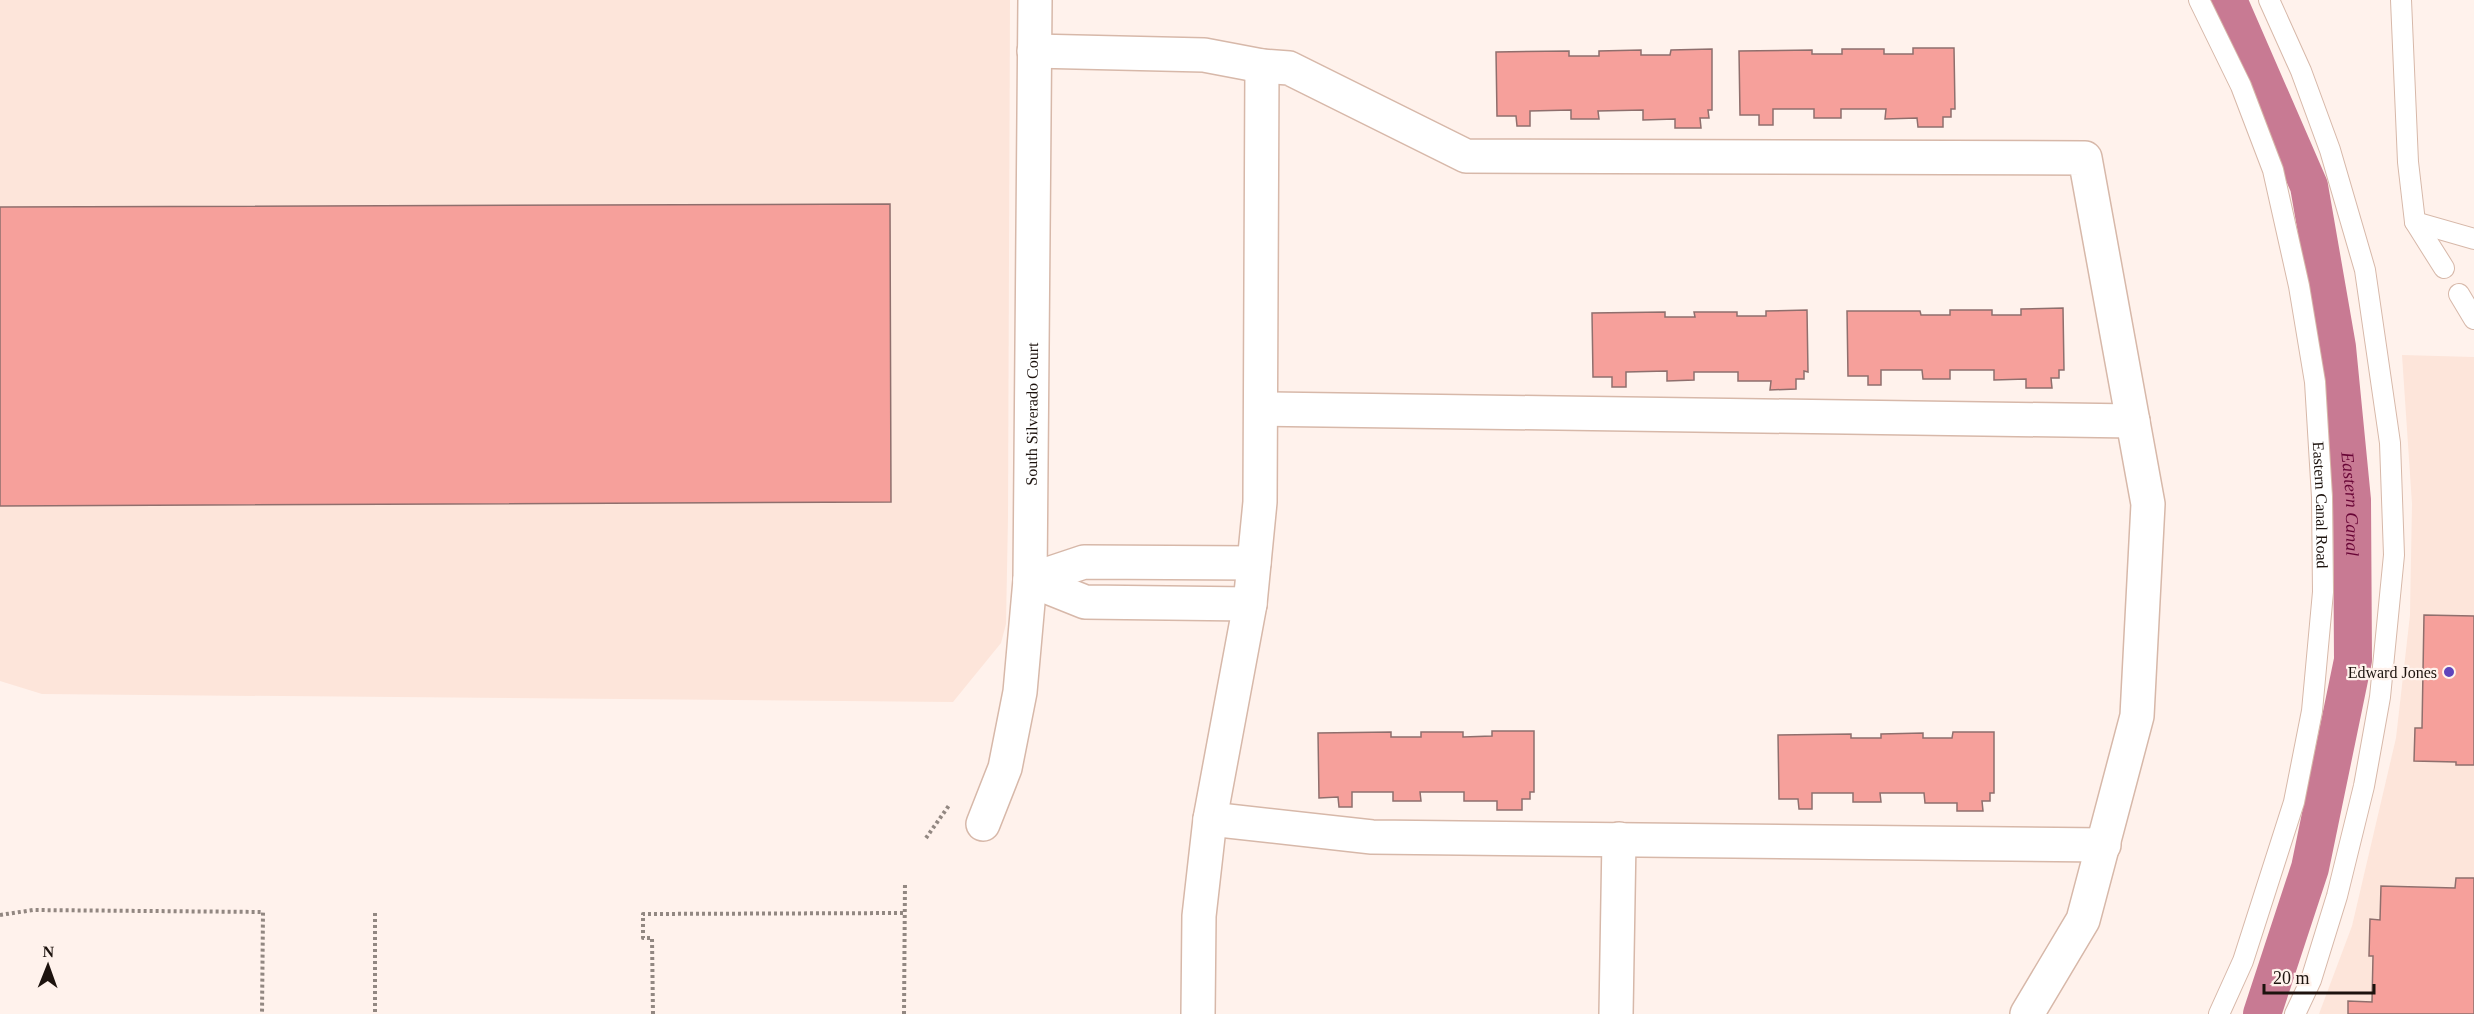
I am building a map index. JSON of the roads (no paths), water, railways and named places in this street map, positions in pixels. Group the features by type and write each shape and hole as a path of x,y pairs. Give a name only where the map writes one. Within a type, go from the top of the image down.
{"street":[{"name":"South Silverado Court","path":"983,824 1005,768 1020,693 1030,580 1035,0"},
{"path":"1035,51 1204,55 1262,66 1289,68 1466,156 2085,158 2148,504 2137,716 2084,920 2026,1014"},
{"path":"1198,1014 1199,916 1210,819 1250,604 1260,502 1262,66"},
{"path":"1261,409 2133,421"},
{"path":"1030,580 1084,562 1254,563"},
{"path":"1030,580 1085,602 1250,604"},
{"path":"1210,819 1372,837 2104,844"},
{"path":"1616,1014 1619,839"}],"lane":[{"name":"Eastern Canal Road","path":"2199,0 2241,86 2273,170 2299,286 2314,382 2322,497 2323,592 2312,711 2294,802 2243,961 2218,1014"},
{"path":"2269,0 2301,71 2330,150 2365,270 2390,443 2394,555 2380,698 2364,786 2334,907 2311,980 2295,1014"},
{"path":"2401,0 2408,162 2415,222 2444,268"},
{"path":"2415,222 2474,239"},
{"path":"2459,294 2474,319"}],"waterway":[{"name":"Eastern Canal","path":"2228,0 2309,186 2337,347 2352,500 2353,660 2310,868 2262,1014"}],"place":[{"name":"Edward Jones","path":"2449,672"}]}
